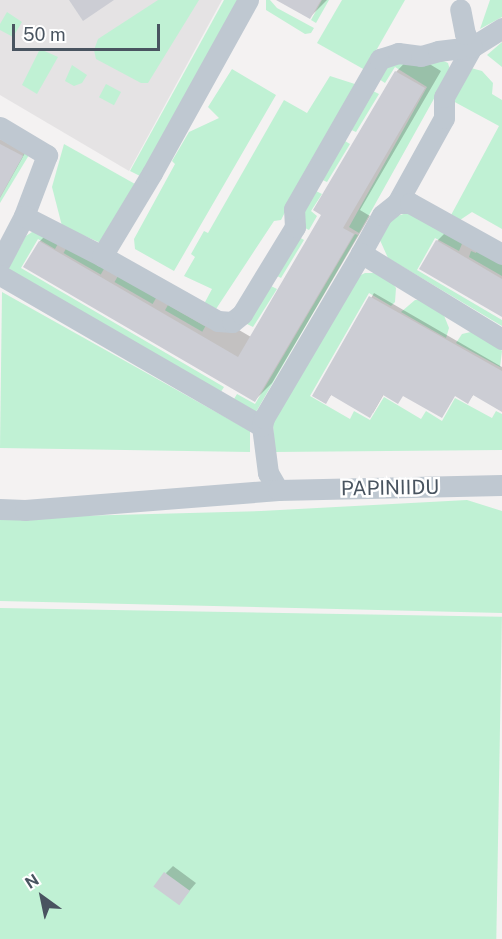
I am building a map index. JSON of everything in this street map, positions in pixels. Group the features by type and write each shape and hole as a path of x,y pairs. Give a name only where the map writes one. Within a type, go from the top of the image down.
{"street":[{"path":"102,256 152,173 248,0"},
{"path":"460,9 465,34 472,47"},
{"path":"24,216 102,256 218,321 232,322 242,314 296,227 294,209 380,59 398,53 421,56 438,51 472,47 502,28"},
{"path":"397,203 444,118 444,97 472,47"},
{"path":"0,127 47,155 24,216 0,262"},
{"path":"278,490 268,473 262,426 382,215 391,205 410,203 502,254"},
{"path":"361,253 502,339"},
{"path":"0,275 262,426"},
{"name":"PAPINIIDU","path":"0,509 25,510 278,490 502,485"}],"shaded area":[{"path":"0,0 222,0 129,171 0,95"}],"green space":[{"path":"158,0 199,0 148,83 141,83 96,59 94,50 98,39"},
{"path":"224,0 241,0 140,176 130,171"},
{"path":"266,0 270,0 277,8 314,28 311,33 305,34 266,10"},
{"path":"322,0 329,0 316,23 311,20"},
{"path":"342,0 405,0 365,70 317,43"},
{"path":"490,0 502,0 502,17 480,29"},
{"path":"7,12 22,22 13,37 0,30 0,24"},
{"path":"502,42 502,67 487,55"},
{"path":"40,49 58,57 37,94 22,85"},
{"path":"439,59 448,63 450,70 359,233 349,227 427,87 395,67 385,83 376,77 387,60"},
{"path":"72,65 87,75 82,83 74,86 65,81"},
{"path":"471,68 482,71 493,83 492,94 502,100 502,229 472,212 457,222 450,217 499,126 451,100"},
{"path":"232,69 276,95 174,271 135,249 134,239 175,164 172,161 189,132 219,118 208,107"},
{"path":"330,76 358,85 304,175 281,220 274,221 216,309 204,304 212,289 184,276 195,257 191,254 204,231 208,233 284,100 307,113"},
{"path":"106,84 121,92 114,105 99,97"},
{"path":"373,91 379,94 356,132 347,128"},
{"path":"345,141 350,144 327,182 318,178"},
{"path":"64,144 135,184 103,244 62,226 52,187"},
{"path":"26,150 29,155 0,203 0,198"},
{"path":"316,191 322,194 311,211 317,216 309,230 301,226 302,207"},
{"path":"413,211 464,239 459,251 435,238 417,270 502,320 502,326 388,258 379,238 391,218"},
{"path":"35,230 59,242 55,249 38,239 21,268 224,387 219,395 8,269 26,236"},
{"path":"355,234 358,235 256,412 234,399 237,394 255,404"},
{"path":"299,237 304,240 281,278 273,274"},
{"path":"67,247 104,268 101,275 64,253"},
{"path":"478,248 502,262 502,276 469,257 471,251 476,253"},
{"path":"365,273 374,273 390,280 396,288 395,302 391,306 369,293 310,396 350,419 354,411 370,420 384,397 421,419 426,411 442,421 455,398 492,418 496,411 502,414 502,450 274,452 273,423 357,277"},
{"path":"118,276 156,298 153,304 114,282"},
{"path":"271,286 277,289 253,327 245,323"},
{"path":"2,292 250,431 250,452 0,448"},
{"path":"415,300 421,300 443,313 449,328 446,338 401,312"},
{"path":"168,305 205,326 202,332 165,310"},
{"path":"475,331 499,346 502,351 500,367 456,343 462,334"},
{"path":"467,500 502,511 502,613 0,601 0,518 261,511"},
{"path":"0,608 502,617 496,939 0,939"}],"building":[{"path":"69,0 114,0 83,21"},
{"path":"276,0 321,0 310,19"},
{"path":"395,71 425,88 343,228 354,234 255,402 23,267 39,241 238,357 321,215 313,210"},
{"path":"0,144 23,156 0,197"},
{"path":"436,240 502,279 502,317 419,269"},
{"path":"369,296 502,371 502,412 473,395 468,404 455,396 442,418 403,396 398,404 383,395 370,418 331,395 326,404 312,396"},
{"path":"164,872 190,891 179,905 153,887"}]}
